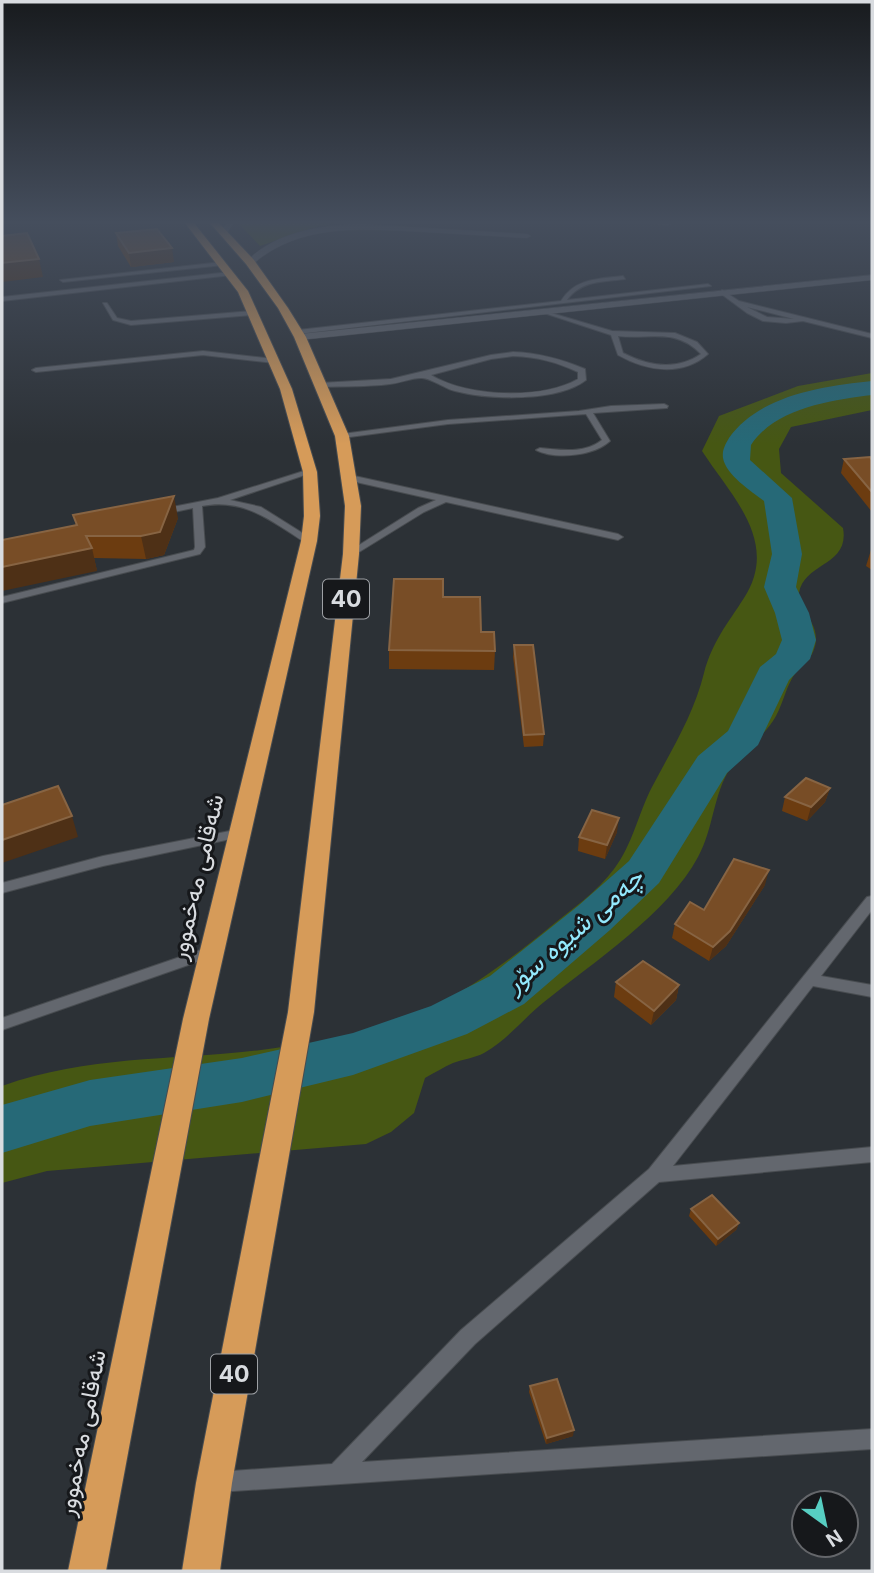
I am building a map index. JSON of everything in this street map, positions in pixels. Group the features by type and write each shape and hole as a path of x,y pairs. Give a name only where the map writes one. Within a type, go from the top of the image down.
{"highway":[{"name":"شەقامی مەخموور","path":"201,1571 214,1483 301,1012 351,554 353,506 342,436 303,387 275,361 245,296"},
{"name":"شەقامی مەخموور","path":"87,1571 196,1018 309,541 312,516 310,472 299,334 273,296"}],"street":[{"path":"299,334 680,296"}],"lane":[{"path":"2,299 26,296"},
{"path":"562,302 565,296"},
{"path":"299,334 613,296"},
{"path":"728,296 760,320 771,322 810,319"},
{"path":"736,302 872,336"},
{"path":"105,304 115,319 131,323 252,313"},
{"path":"543,311 614,334 645,332 681,335 697,344 705,354 694,365 660,368 637,364 620,354 614,334"},
{"path":"36,370 203,353 275,361"},
{"path":"303,387 399,380 479,359 517,353 539,354 568,363 582,371 582,380 574,387 557,391 472,392 446,386 424,374"},
{"path":"342,436 448,422 589,412 611,408 664,407"},
{"path":"540,450 571,453 602,446 606,442 589,412"},
{"path":"145,514 220,500 310,472"},
{"path":"350,478 447,497 618,537"},
{"path":"351,554 447,497"},
{"path":"220,500 258,509 309,541"},
{"path":"2,600 197,552 200,547 197,504"},
{"path":"2,888 103,861 240,833"},
{"path":"336,1475 468,1337 654,1175 872,901"},
{"path":"2,1024 212,951"},
{"path":"809,979 872,992"},
{"path":"654,1175 872,1155"},
{"path":"214,1483 872,1439"}],"green space":[{"path":"872,373 872,410 791,427 779,449 781,473 843,528 840,550 809,575 799,593 802,607 816,634 816,642 812,655 793,677 771,723 736,760 725,777 698,857 685,878 649,917 492,1048 480,1055 453,1063 425,1078 414,1113 391,1132 366,1144 47,1171 2,1183 2,1086 35,1076 99,1064 261,1050 338,1038 389,1026 438,1004 485,976 592,893 621,859 647,797 688,717 711,652 754,577 757,558 748,521 702,451 719,416 798,386"}],"building":[{"path":"870,457 872,460 872,492 844,459"},
{"path":"174,496 160,532 141,536 86,536 92,548 2,567 2,540 77,525 73,515"},
{"path":"394,579 443,579 443,597 480,597 481,632 494,632 495,651 389,650"},
{"path":"514,645 533,645 544,734 524,735"},
{"path":"806,778 830,788 811,807 785,797"},
{"path":"58,786 72,816 2,840 2,805"},
{"path":"592,810 619,818 607,845 579,837"},
{"path":"734,859 769,870 730,931 713,947 675,924 690,902 704,910"},
{"path":"643,961 679,985 654,1011 616,982"},
{"path":"712,1195 739,1223 718,1239 691,1209"},
{"path":"557,1379 574,1430 547,1438 530,1386"}],"waterway":[{"name":"چەمی شیوە سۆر","path":"2,1129 90,1103 242,1080 353,1054 449,1020 507,990 594,918 644,872 712,765 744,737 773,675 792,659 799,640 792,613 780,587 787,554 778,498 753,479 737,461 738,445 747,432 761,420 778,411 818,397 872,388"}]}
